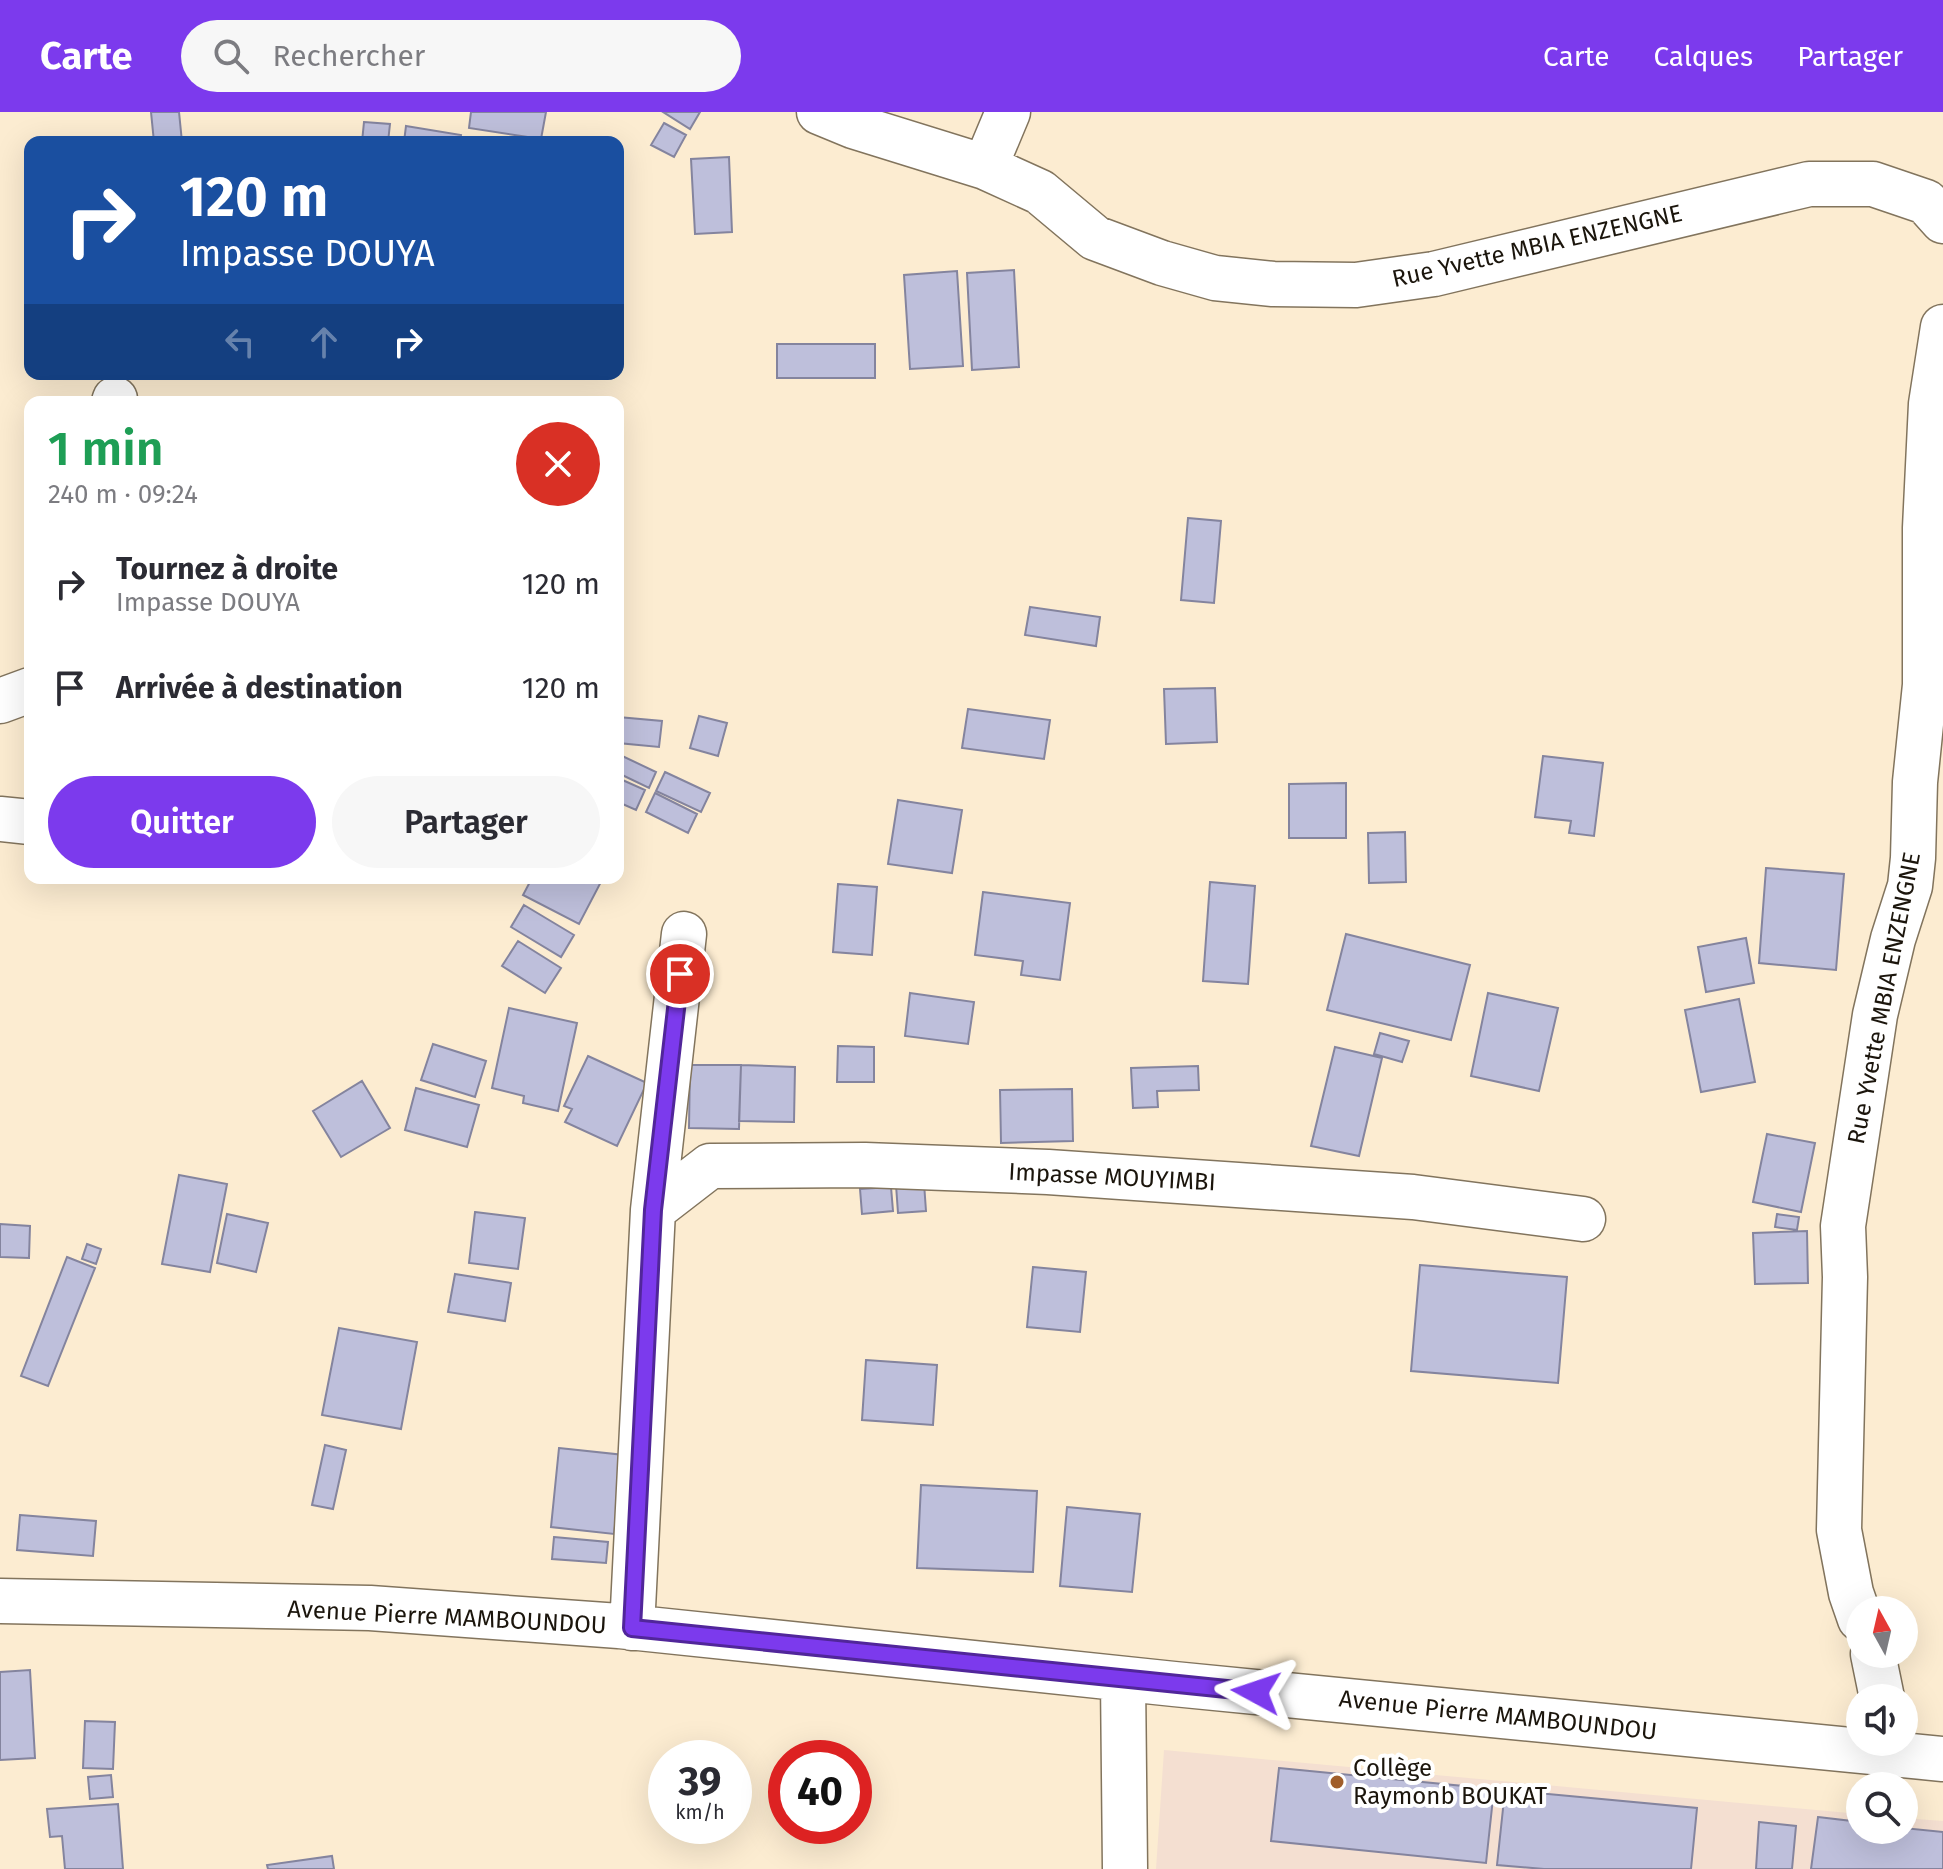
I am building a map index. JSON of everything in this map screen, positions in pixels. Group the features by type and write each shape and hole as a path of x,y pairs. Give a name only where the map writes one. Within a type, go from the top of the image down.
{"street":[{"name":"Rue Yvette MBIA ENZENGNE","path":"819,112 853,126 985,167 1040,192 1095,238 1162,263 1215,278 1273,284 1356,285 1434,274 1809,184 1873,184 1926,202 1943,221"},
{"path":"985,167 1008,112"},
{"name":"Rue Yvette MBIA ENZENGNE","path":"1852,1596 1839,1530 1845,1277 1843,1226 1875,1015 1893,939 1910,886 1915,782 1925,685 1925,528 1931,404 1943,327"},
{"path":"0,701 24,692"},
{"path":"0,819 24,821"},
{"path":"632,1628 653,1210 684,934"},
{"name":"Impasse MOUYIMBI","path":"653,1210 710,1166 865,1165 1048,1172 1398,1195 1583,1219"},
{"name":"Avenue Pierre MAMBOUNDOU","path":"0,1601 370,1608 632,1628 1123,1679 1846,1745"},
{"path":"1123,1679 1125,1869"},
{"name":"Avenue Pierre MAMBOUNDOU","path":"1918,1755 1943,1759"}],"shaded area":[{"name":"Collège Raymonb BOUKAT","path":"1164,1750 1846,1813 1846,1844 1918,1844 1918,1819 1943,1821 1943,1869 1156,1869"}],"building":[{"path":"151,112 179,112 181,136 153,136"},
{"path":"471,112 546,112 542,136 469,128"},
{"path":"663,112 700,112 690,129"},
{"path":"364,122 390,124 389,136 363,136"},
{"path":"664,123 686,135 674,157 651,145"},
{"path":"406,126 461,135 461,136 405,136"},
{"path":"729,157 732,232 695,234 691,159"},
{"path":"1014,270 1019,367 972,370 967,273"},
{"path":"957,271 963,366 910,369 904,275"},
{"path":"777,344 875,344 875,378 777,378"},
{"path":"1188,518 1221,521 1214,603 1181,600"},
{"path":"1030,607 1100,617 1096,646 1025,635"},
{"path":"1215,688 1217,742 1166,744 1164,689"},
{"path":"968,709 1050,720 1044,759 962,748"},
{"path":"699,716 727,723 718,756 690,748"},
{"path":"624,718 662,721 659,747 624,744"},
{"path":"1543,756 1603,763 1594,836 1569,833 1571,821 1535,817"},
{"path":"624,757 656,772 649,788 624,776"},
{"path":"665,772 710,793 701,812 656,791"},
{"path":"624,781 645,790 636,810 624,805"},
{"path":"1346,783 1346,838 1289,838 1289,784"},
{"path":"655,793 697,814 688,833 646,812"},
{"path":"898,800 962,810 952,873 888,864"},
{"path":"1405,832 1406,882 1369,883 1368,833"},
{"path":"1766,868 1844,874 1836,970 1759,963"},
{"path":"1210,882 1255,886 1248,984 1203,981"},
{"path":"529,884 600,884 579,924 523,895"},
{"path":"838,884 877,887 872,955 833,952"},
{"path":"983,892 1070,903 1060,980 1021,975 1023,961 975,955"},
{"path":"524,905 574,935 561,957 511,927"},
{"path":"1346,934 1470,965 1451,1040 1327,1010"},
{"path":"1746,938 1754,983 1706,992 1698,947"},
{"path":"518,941 561,968 545,993 502,966"},
{"path":"910,993 974,1002 968,1044 905,1036"},
{"path":"1488,993 1558,1008 1539,1091 1471,1076"},
{"path":"1739,999 1755,1082 1701,1092 1685,1010"},
{"path":"509,1008 577,1023 558,1111 523,1103 524,1096 492,1088"},
{"path":"1380,1033 1409,1041 1402,1062 1374,1054"},
{"path":"433,1044 486,1061 475,1097 421,1080"},
{"path":"838,1046 874,1047 874,1082 837,1082"},
{"path":"1335,1047 1382,1058 1359,1156 1311,1146"},
{"path":"588,1056 647,1083 617,1146 565,1122 572,1109 564,1106"},
{"path":"690,1065 741,1065 739,1129 689,1128"},
{"path":"741,1065 795,1067 794,1122 739,1121"},
{"path":"1198,1066 1199,1090 1157,1091 1158,1107 1133,1108 1131,1068"},
{"path":"362,1081 390,1128 341,1157 313,1111"},
{"path":"416,1088 479,1105 467,1147 405,1130"},
{"path":"1072,1089 1073,1141 1001,1143 1000,1090"},
{"path":"1767,1134 1815,1143 1801,1212 1753,1202"},
{"path":"179,1175 227,1184 210,1272 162,1264"},
{"path":"924,1183 926,1211 898,1213 896,1185"},
{"path":"891,1187 893,1211 862,1214 860,1189"},
{"path":"475,1212 525,1218 518,1269 469,1263"},
{"path":"227,1214 268,1223 256,1272 217,1263"},
{"path":"1777,1214 1799,1217 1797,1230 1775,1227"},
{"path":"0,1224 30,1226 29,1258 0,1257"},
{"path":"1807,1231 1808,1283 1755,1284 1753,1233"},
{"path":"87,1244 101,1249 96,1264 82,1259"},
{"path":"67,1257 95,1268 48,1386 21,1376"},
{"path":"1420,1265 1567,1277 1558,1383 1411,1371"},
{"path":"1033,1267 1086,1272 1080,1332 1027,1327"},
{"path":"455,1274 511,1283 505,1321 448,1312"},
{"path":"339,1328 417,1342 401,1429 322,1415"},
{"path":"866,1360 937,1365 933,1425 862,1420"},
{"path":"325,1445 346,1450 333,1509 312,1505"},
{"path":"559,1448 624,1455 614,1534 551,1527"},
{"path":"921,1485 1037,1491 1033,1572 917,1568"},
{"path":"1067,1507 1140,1514 1132,1592 1060,1586"},
{"path":"20,1515 96,1521 93,1556 17,1550"},
{"path":"554,1537 608,1542 606,1563 552,1559"},
{"path":"30,1670 35,1758 0,1760 0,1672"},
{"path":"85,1721 115,1722 113,1769 83,1768"},
{"path":"1279,1768 1494,1789 1486,1863 1271,1841"},
{"path":"111,1775 113,1797 90,1799 88,1777"},
{"path":"1505,1790 1697,1808 1691,1869 1544,1869 1497,1865"},
{"path":"118,1804 123,1869 65,1869 62,1836 50,1837 47,1809"},
{"path":"1818,1817 1846,1820 1846,1844 1918,1844 1918,1829 1943,1832 1943,1869 1811,1869"},
{"path":"1759,1822 1796,1826 1792,1869 1756,1869"},
{"path":"332,1856 334,1869 268,1869 267,1865"}],"place":[{"name":"Collège Raymonb BOUKAT","path":"1337,1782"}],"route":[{"path":"680,974 653,1210 632,1628 1256,1692"}]}
